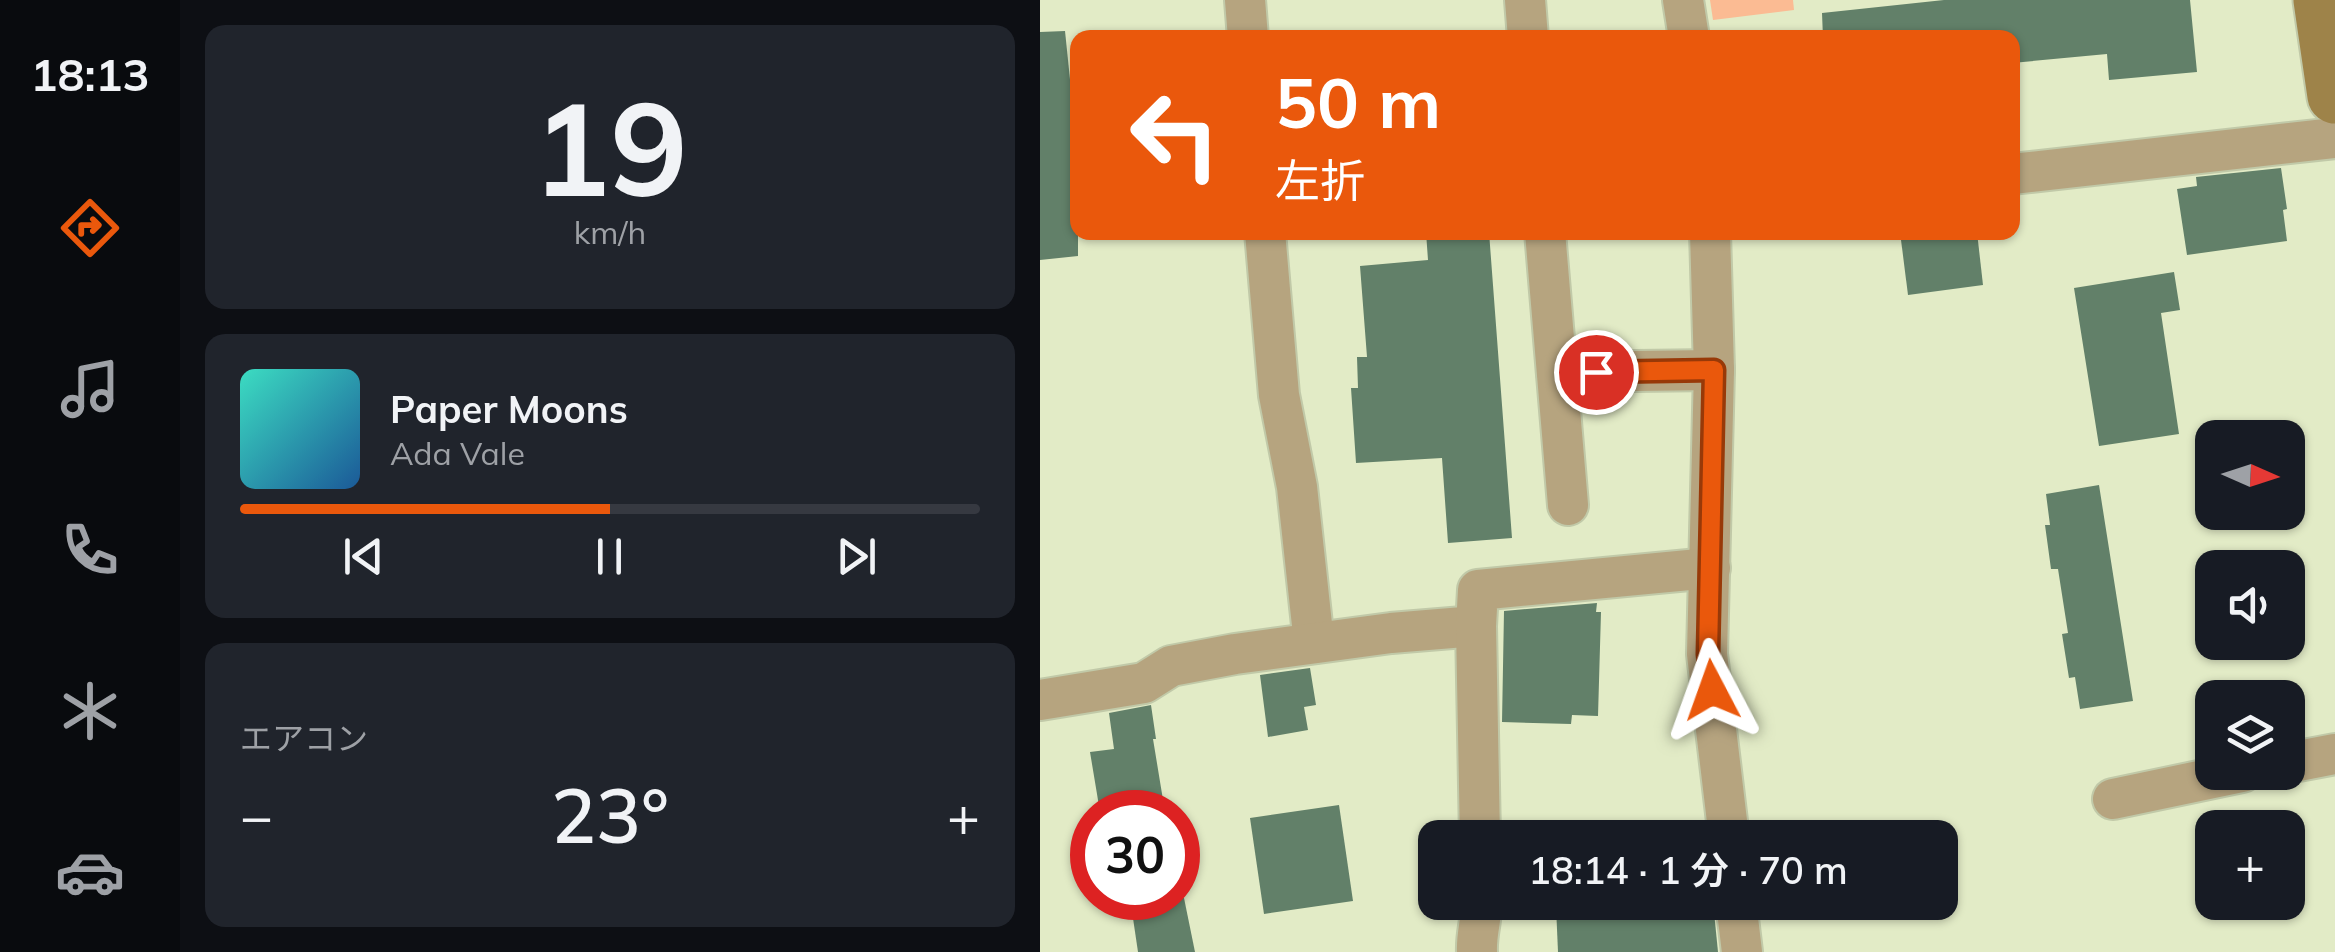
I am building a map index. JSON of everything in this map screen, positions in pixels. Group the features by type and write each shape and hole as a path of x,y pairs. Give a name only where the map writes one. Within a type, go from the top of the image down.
{"main road":[{"path":"2321,0 2335,96"}],"street":[{"path":"1245,0 1247,30"},
{"path":"1525,0 1527,30"},
{"path":"1683,0 1687,30"},
{"path":"2020,173 2335,138"},
{"path":"1266,240 1278,395 1298,487 1314,644"},
{"path":"1546,240 1568,505"},
{"path":"1710,240 1714,370 1708,654 1727,820"},
{"path":"1557,372 1714,370"},
{"path":"1480,820 1478,590 1710,568"},
{"path":"1040,700 1144,683 1171,666 1391,633 1476,626"},
{"path":"2305,760 2335,754"},
{"path":"2112,798 2195,781"},
{"path":"1477,952 1480,920"},
{"path":"1738,920 1742,952"}],"shaded area":[{"path":"1710,0 1793,0 1794,10 1713,20"}],"building":[{"path":"1944,0 2190,0 2197,72 2109,80 2107,54 2020,62 2020,30 1823,30 1822,13"},
{"path":"1065,31 1070,79 1070,240 1078,240 1078,256 1040,260 1040,32"},
{"path":"2281,168 2287,241 2187,255 2177,189 2197,186 2196,177"},
{"path":"1427,240 1490,240 1512,538 1448,543 1442,458 1356,463 1351,388 1358,388 1357,357 1367,357 1360,266 1428,260"},
{"path":"1901,240 1978,240 1983,285 1908,295"},
{"path":"2174,272 2180,310 2161,313 2179,434 2099,446 2074,288"},
{"path":"2099,485 2133,701 2080,709 2075,677 2069,678 2062,634 2068,633 2058,569 2051,569 2045,525 2050,525 2046,494"},
{"path":"1597,603 1596,612 1601,612 1598,716 1572,715 1571,724 1502,722 1504,611"},
{"path":"1310,668 1316,705 1304,707 1308,730 1268,737 1260,675"},
{"path":"1151,705 1161,790 1096,790 1090,752 1114,749 1109,713"},
{"path":"1339,805 1353,901 1264,914 1250,818"},
{"path":"1133,920 1188,920 1195,952 1138,952"},
{"path":"1557,920 1715,920 1718,952 1558,952"}],"route":[{"path":"1596,372 1714,370 1708,654 1712,690"}]}
